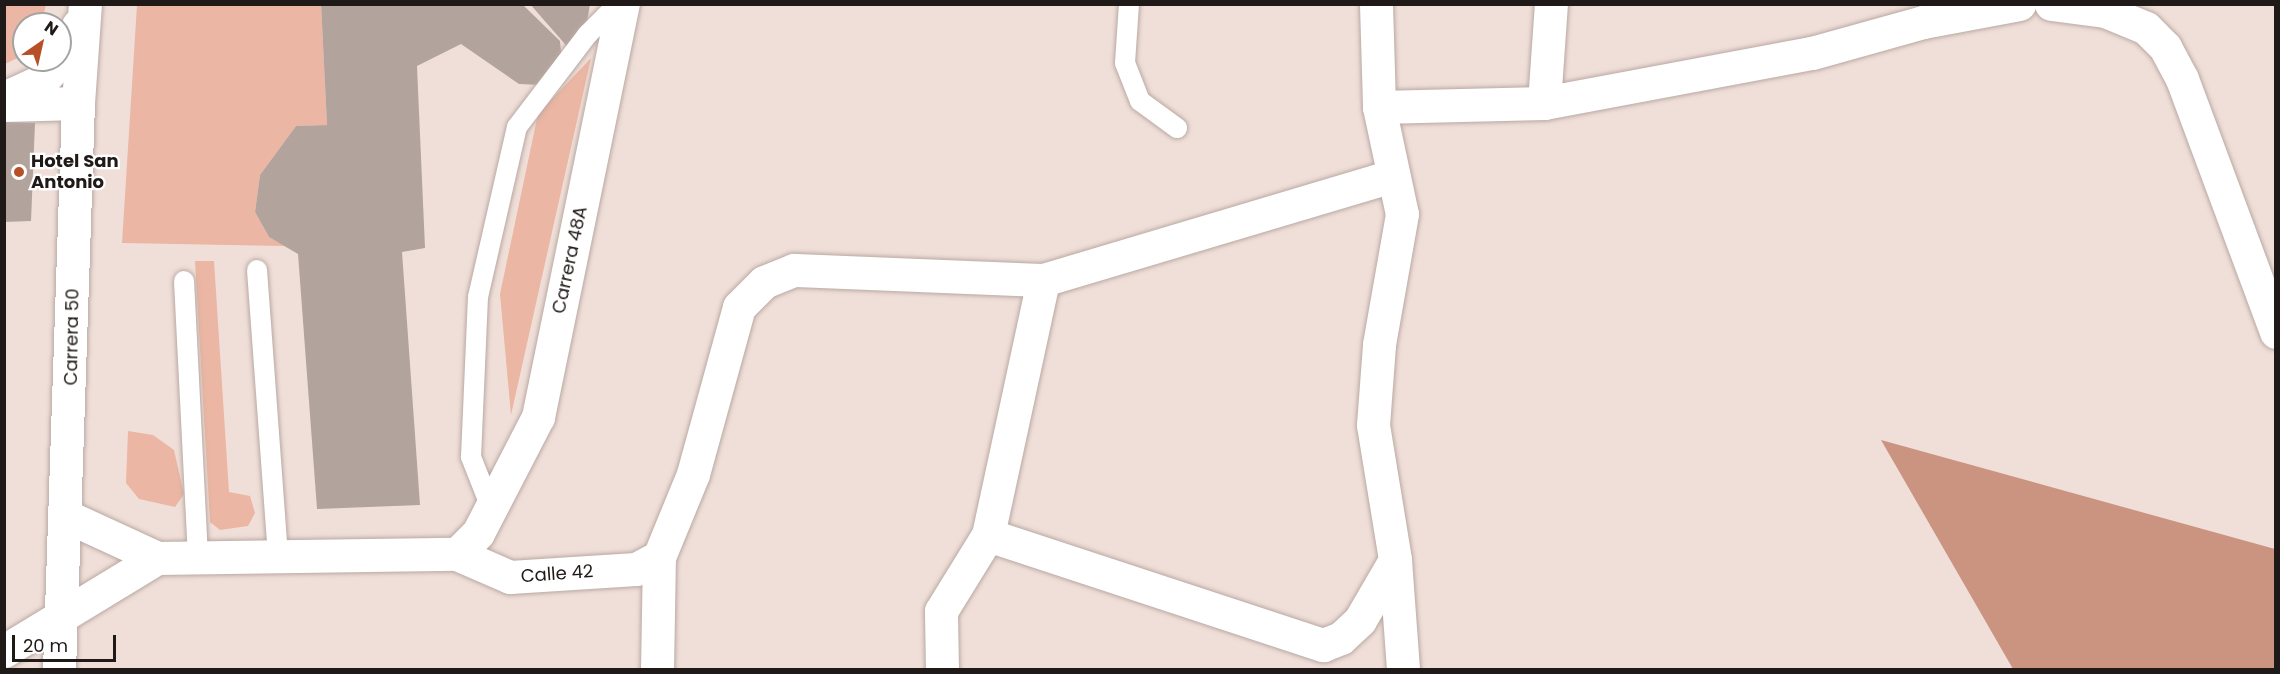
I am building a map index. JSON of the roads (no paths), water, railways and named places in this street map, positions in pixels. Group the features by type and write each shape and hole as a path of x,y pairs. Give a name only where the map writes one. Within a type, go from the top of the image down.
{"street":[{"path":"4,98 44,80 71,47 85,4"},
{"name":"Carrera 50","path":"59,669 59,616 68,517 78,103 85,4"},
{"name":"Carrera 48A","path":"457,554 478,533 490,505 538,417 621,4"},
{"path":"1376,4 1379,107 1391,176 1402,214 1379,345 1373,425 1395,560 1403,669"},
{"path":"1544,103 1551,4"},
{"path":"1379,107 1544,103 1812,53 1923,22 2019,4"},
{"path":"2051,4 2105,11 2146,28 2165,47 2182,79 2276,332"},
{"path":"4,105 78,103"},
{"path":"657,669 659,558 693,474 739,307 764,282 794,270 1042,280 1391,176"},
{"path":"942,669 941,611 988,535 1042,280"},
{"path":"68,517 157,558 278,560 457,554"},
{"path":"988,535 1323,645 1341,638 1360,620 1395,560"},
{"name":"Calle 42","path":"457,554 510,577 636,569 659,558"},
{"path":"4,651 157,558"}],"lane":[{"path":"490,505 471,457 478,297 517,127 587,35 621,4"},
{"path":"1129,4 1125,63 1140,101 1177,128"},
{"path":"257,270 278,560"},
{"path":"184,281 198,557"}],"place":[{"name":"Hotel San Antonio","path":"19,172"}]}
